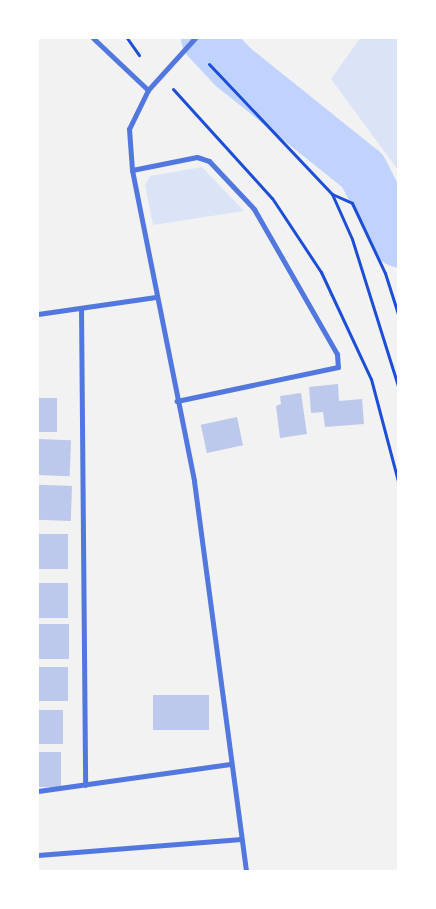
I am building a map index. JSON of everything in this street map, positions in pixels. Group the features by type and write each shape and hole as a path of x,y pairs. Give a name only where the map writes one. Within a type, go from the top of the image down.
{"street":[{"path":"93,38 148,90"},
{"path":"195,38 148,90 129,130 132,170 176,401 194,480 230,764 246,872"},
{"path":"132,170 197,157 209,161 254,209 337,354 338,367 176,401"},
{"path":"38,314 156,297"},
{"path":"81,308 85,785"},
{"path":"38,791 230,764"},
{"path":"38,855 241,839"}],"path":[{"path":"127,38 142,63"},
{"path":"209,64 332,194 352,239 398,386"},
{"path":"332,194 352,203 385,272 398,314"},
{"path":"396,467 398,462"}],"shaded area":[{"path":"360,38 398,38 398,170 331,79"},
{"path":"202,167 244,211 153,225 145,185 150,176"}],"building":[{"path":"338,384 339,401 362,399 364,424 325,427 323,412 311,413 309,387"},
{"path":"301,393 307,434 280,438 276,406 281,404 280,396"},
{"path":"38,398 57,398 57,432 38,432"},
{"path":"237,417 243,445 207,453 201,425"},
{"path":"38,439 71,440 70,476 38,475"},
{"path":"38,485 72,486 71,521 38,520"},
{"path":"38,534 68,534 68,569 38,569"},
{"path":"38,583 68,583 68,618 38,618"},
{"path":"38,624 69,624 69,659 38,659"},
{"path":"38,667 68,667 68,701 38,701"},
{"path":"153,695 209,695 209,730 153,730"},
{"path":"38,710 63,710 63,744 38,744"},
{"path":"38,752 61,752 61,787 38,787"}],"waterway":[{"path":"206,38 232,66 362,170 398,241"}]}
